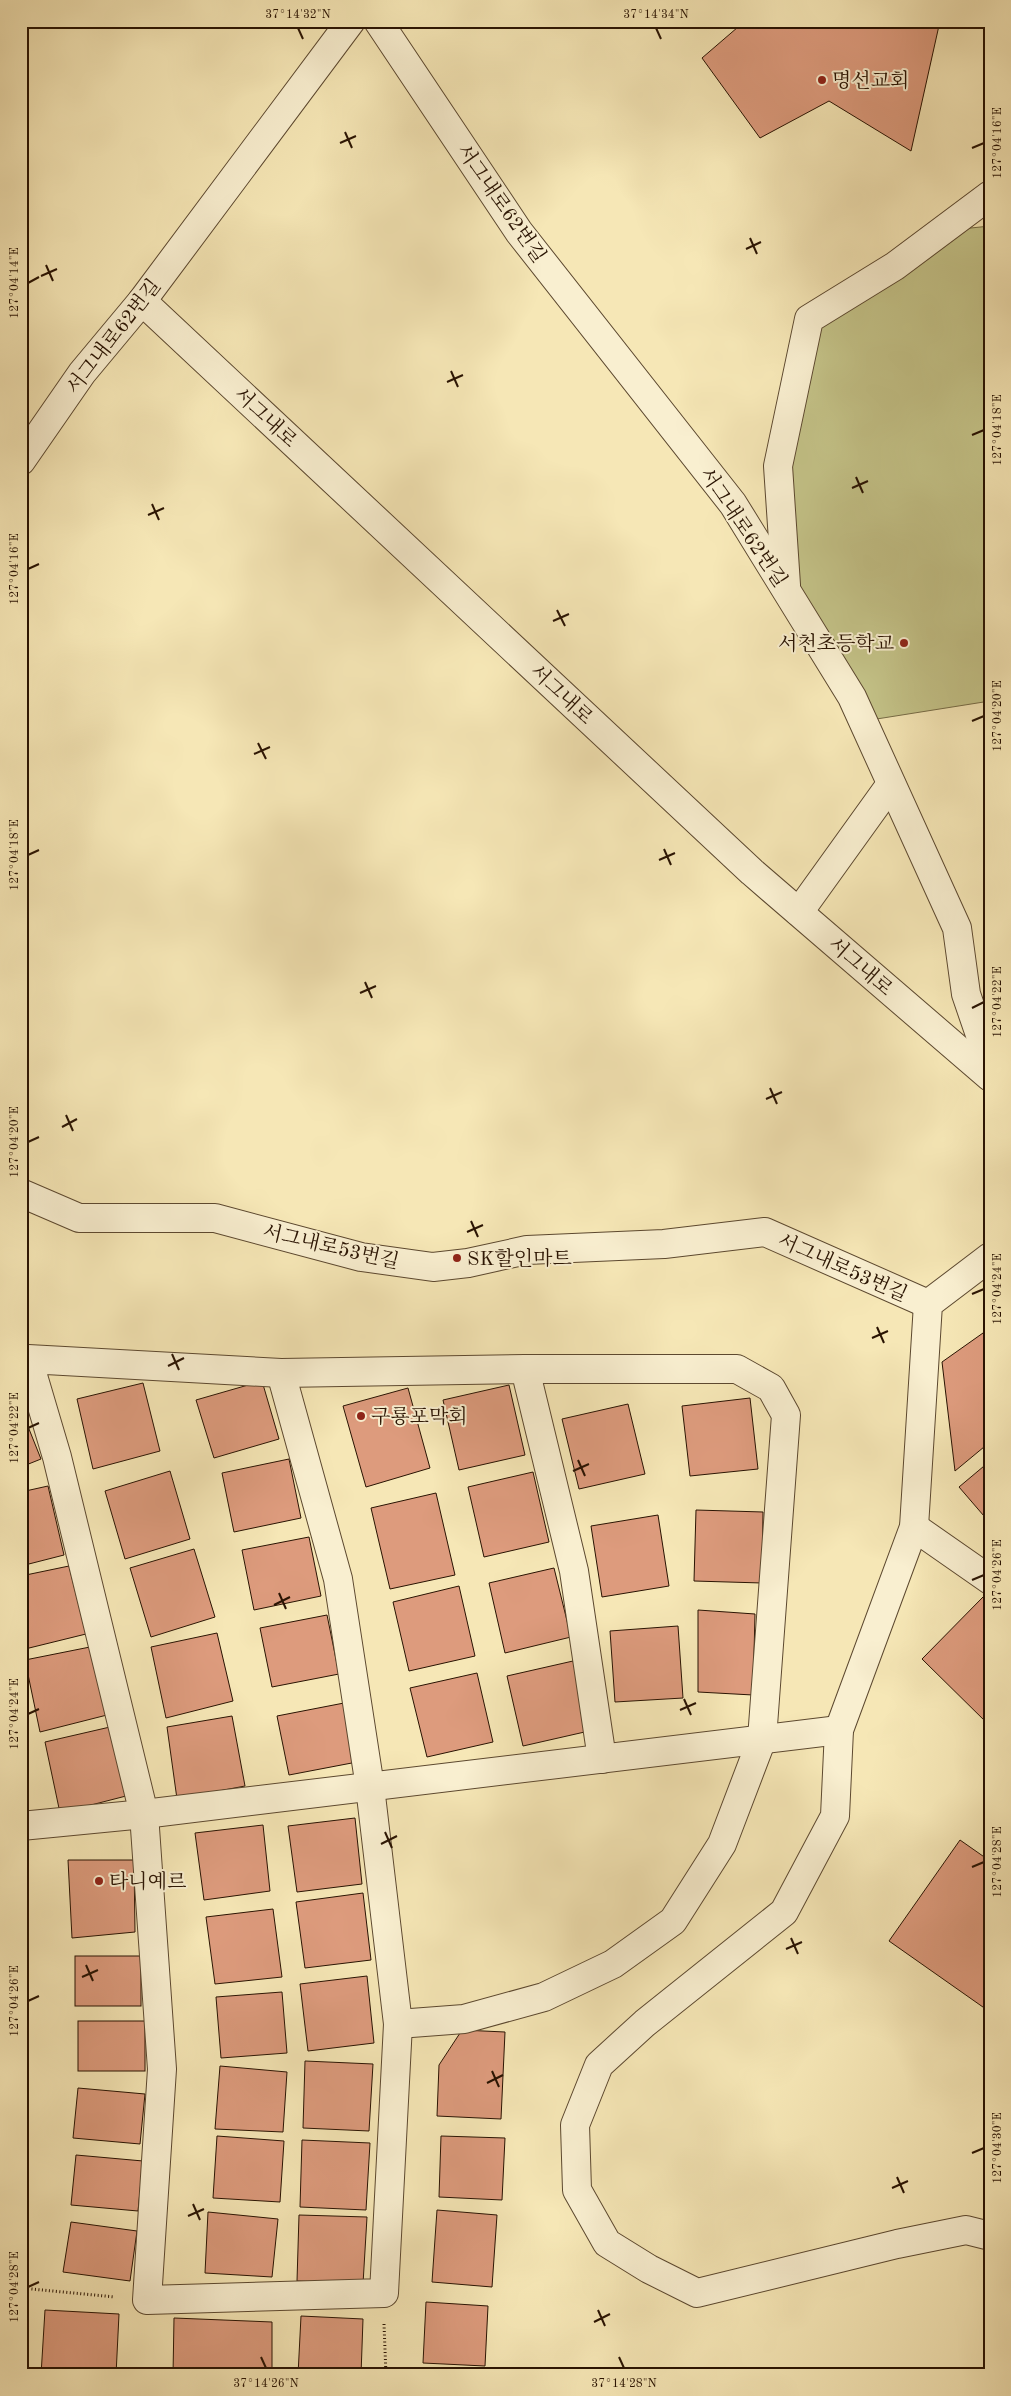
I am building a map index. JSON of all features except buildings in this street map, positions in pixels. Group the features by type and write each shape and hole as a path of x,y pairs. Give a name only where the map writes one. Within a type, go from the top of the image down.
{"street":[{"name":"서그내로62번길","path":"21,461 82,373 142,301 351,21"},
{"name":"서그내로62번길","path":"378,21 519,232 733,504 852,697 957,928 966,994 990,1064"},
{"path":"786,589 778,466 809,318 895,266 990,195"},
{"name":"서그내로","path":"142,301 752,872 990,1077"},
{"path":"799,912 891,784"},
{"name":"서그내로53번길","path":"21,1193 79,1218 215,1218 361,1257 433,1267 468,1263 527,1250 664,1244 765,1232 810,1250 897,1292 928,1304"},
{"path":"990,1257 928,1304 914,1527 839,1730 835,1816 784,1912 645,2023 598,2065 575,2124 577,2190 607,2242 649,2269 697,2293 906,2242 966,2230 990,2236"},
{"path":"280,1373 338,1579 370,1787 398,2024 384,2293 147,2300 162,2069 144,1814 57,1457 24,1359 280,1373 525,1368 738,1369 771,1388 786,1415 762,1740 722,1844 673,1921 613,1964 544,1997 464,2018 398,2024"},
{"path":"525,1368 574,1571 602,1759"},
{"path":"914,1527 990,1580"},
{"path":"21,1826 144,1814 839,1730"}],"path":[{"path":"21,2288 147,2300"},
{"path":"384,2293 386,2375"}],"shaded area":[{"name":"서천초등학교","path":"990,226 990,701 864,721 786,589 778,466 809,319 942,231"}],"place":[{"name":"명선교회","path":"822,80"},
{"name":"서천초등학교","path":"904,643"},
{"name":"SK할인마트","path":"457,1258"},
{"name":"구룡포막회","path":"361,1416"},
{"name":"타니예르","path":"99,1881"}]}
